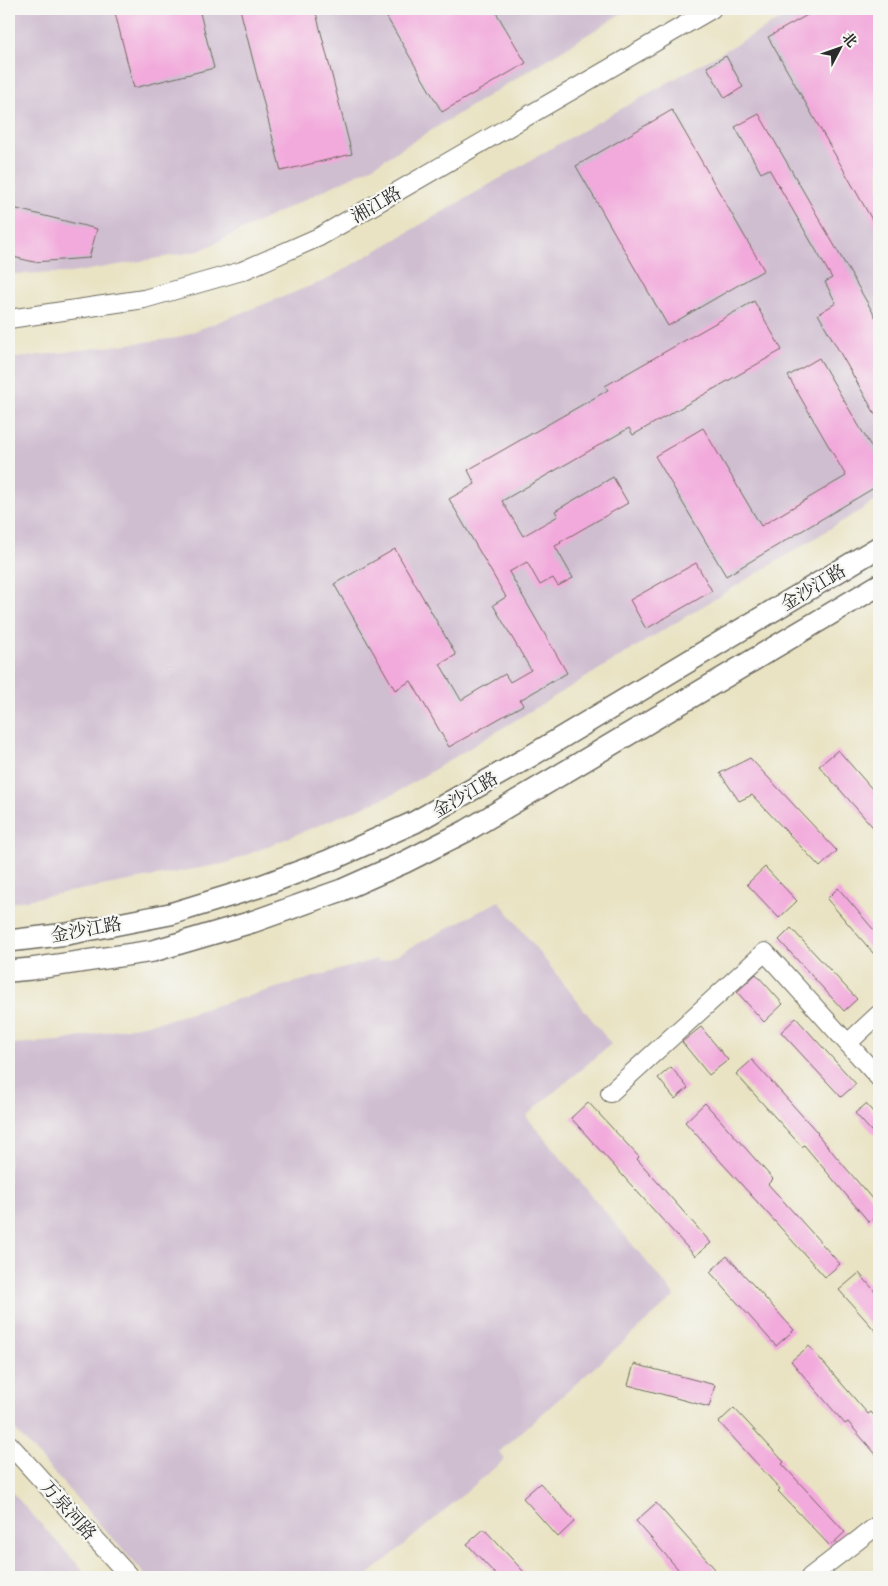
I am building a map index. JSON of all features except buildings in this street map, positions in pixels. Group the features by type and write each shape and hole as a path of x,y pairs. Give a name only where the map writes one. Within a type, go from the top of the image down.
{"main road":[{"name":"金沙江路","path":"9,941 67,934 170,914 258,887 310,868 389,834 415,822 530,757 879,546"},
{"name":"金沙江路","path":"9,971 153,951 252,922 342,890 405,862 466,831 879,585"}],"street":[{"name":"湘江路","path":"9,319 144,299 242,270 320,237 712,9"},
{"path":"610,1093 765,952 879,1078"},
{"path":"848,1043 879,1014"},
{"name":"万泉河路","path":"9,1444 130,1577"},
{"path":"810,1577 879,1524"}],"shaded area":[{"path":"9,9 629,9 370,168 199,251 71,273 9,274"},
{"path":"799,9 879,9 879,499 394,794 227,863 9,903 9,359 177,338 326,280 555,146"},
{"path":"499,901 611,1044 526,1116 675,1296 499,1452 505,1459 366,1577 147,1577 9,1423 9,1044 60,1041 163,1021 376,959 379,962 389,959"},
{"path":"9,1489 89,1577 9,1577"}]}
